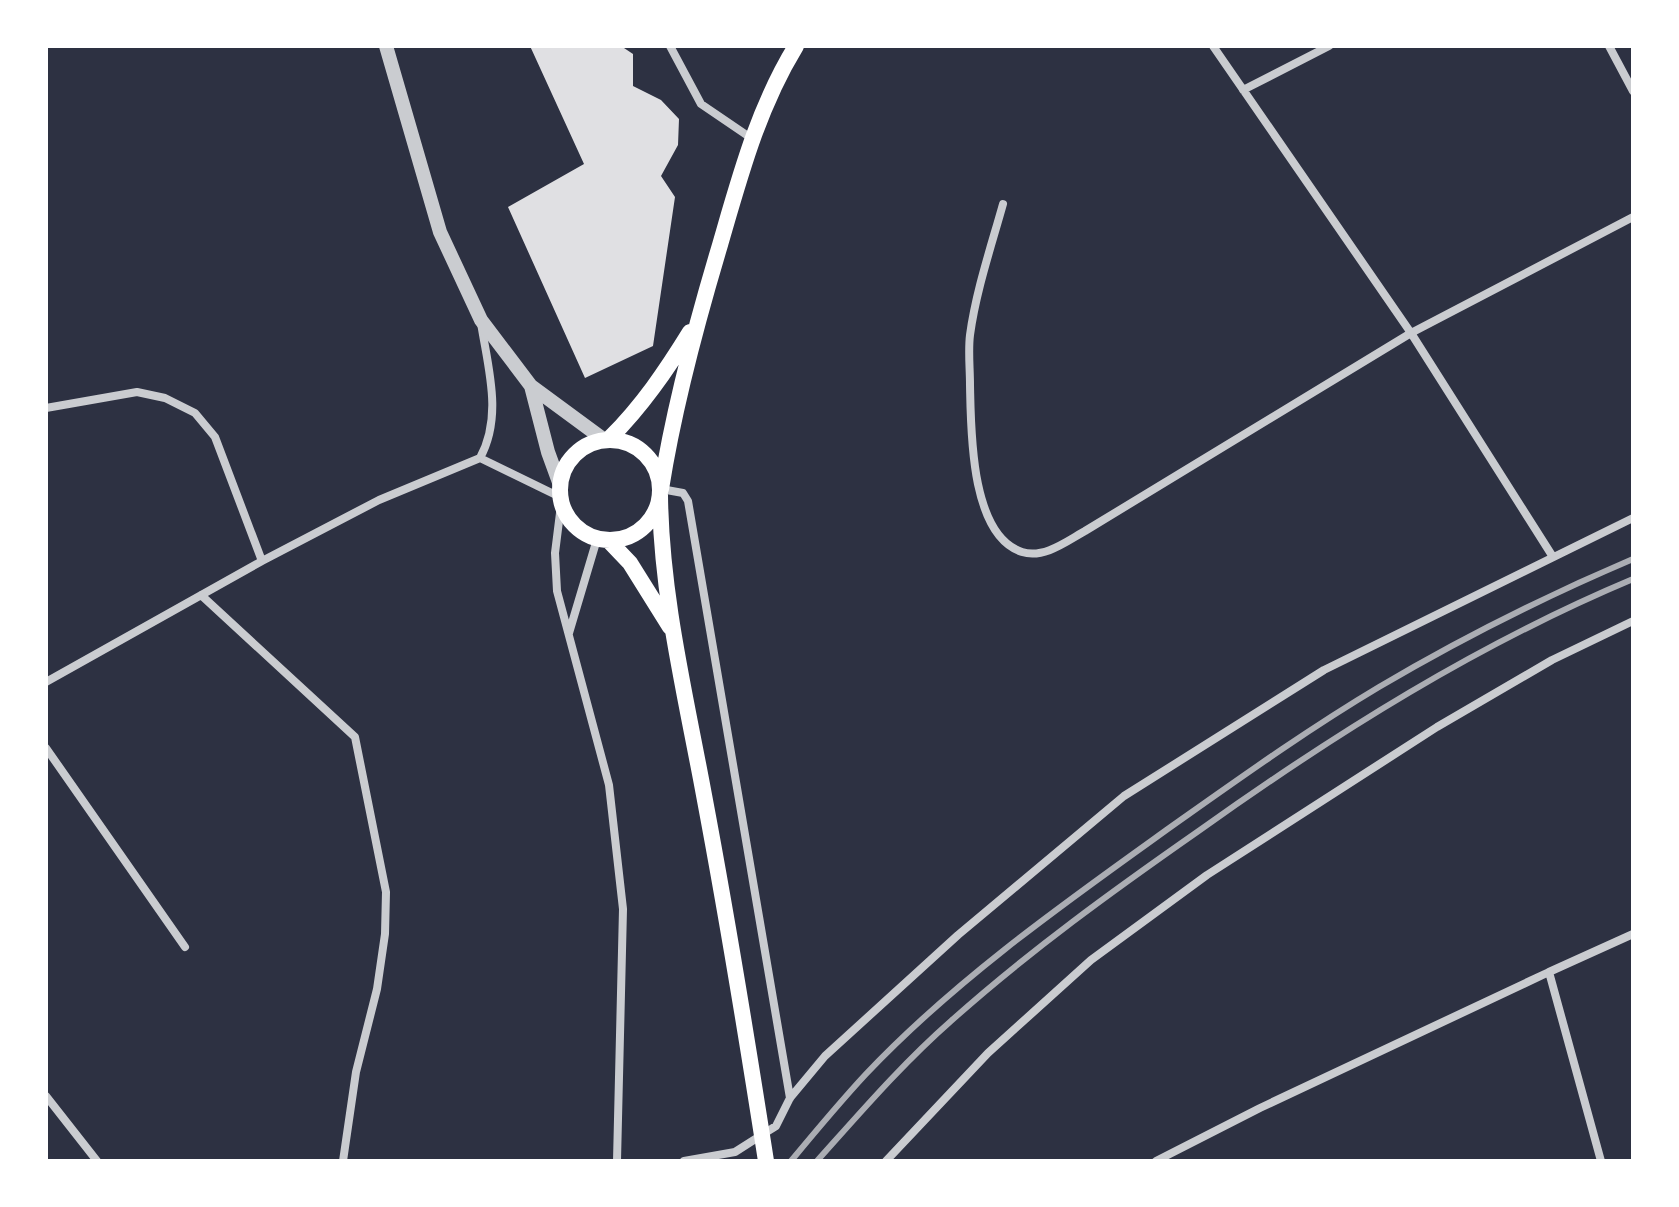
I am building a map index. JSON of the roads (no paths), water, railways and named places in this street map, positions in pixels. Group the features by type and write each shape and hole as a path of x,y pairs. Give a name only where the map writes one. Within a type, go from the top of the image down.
{"main road":[{"path":"603,540 628,537 643,528 655,513 667,448 699,317 751,138 783,67 796,46"},
{"path":"606,439 634,414 663,376 699,317"},
{"path":"674,632 630,563 603,540 582,532 570,520 560,495 564,468 574,454 587,444 606,439 632,444 647,455 657,471 660,531 674,632 733,945 766,1161"}],"street":[{"path":"386,46 440,232 481,320 531,386 606,439"},
{"path":"670,46 701,104 751,138"},
{"path":"1213,46 1411,333 1553,557"},
{"path":"1243,90 1329,46"},
{"path":"1609,46 1633,91"},
{"path":"1003,204 970,336 971,444 980,492 996,531 1024,553 1045,552 1085,531 1411,333 1633,217"},
{"path":"46,682 262,561 379,500 480,458 488,443 494,414 481,320"},
{"path":"531,386 560,495 555,571 609,785 623,909 617,1161"},
{"path":"46,408 137,392 165,398 195,413 215,437 262,561"},
{"path":"480,458 560,495"},
{"path":"660,492 683,493 688,501 790,1098"},
{"path":"684,1161 735,1152 776,1126 790,1098 825,1056 958,935 1124,796 1324,670 1633,518"},
{"path":"569,634 603,540"},
{"path":"201,595 355,737 381,863 386,906 377,989 356,1072 343,1161"},
{"path":"886,1161 988,1053 1091,960 1207,875 1437,727 1552,660 1633,621"},
{"path":"46,748 185,947"},
{"path":"1156,1161 1260,1108 1633,934"},
{"path":"1549,972 1601,1161"},
{"path":"46,1096 97,1161"}],"railway":[{"path":"791,1161 837,1106 901,1039 974,974 1092,883 1352,703 1504,619 1633,559"},
{"path":"817,1161 933,1037 1041,946 1136,875 1303,759 1409,692 1519,632 1633,579"}]}
